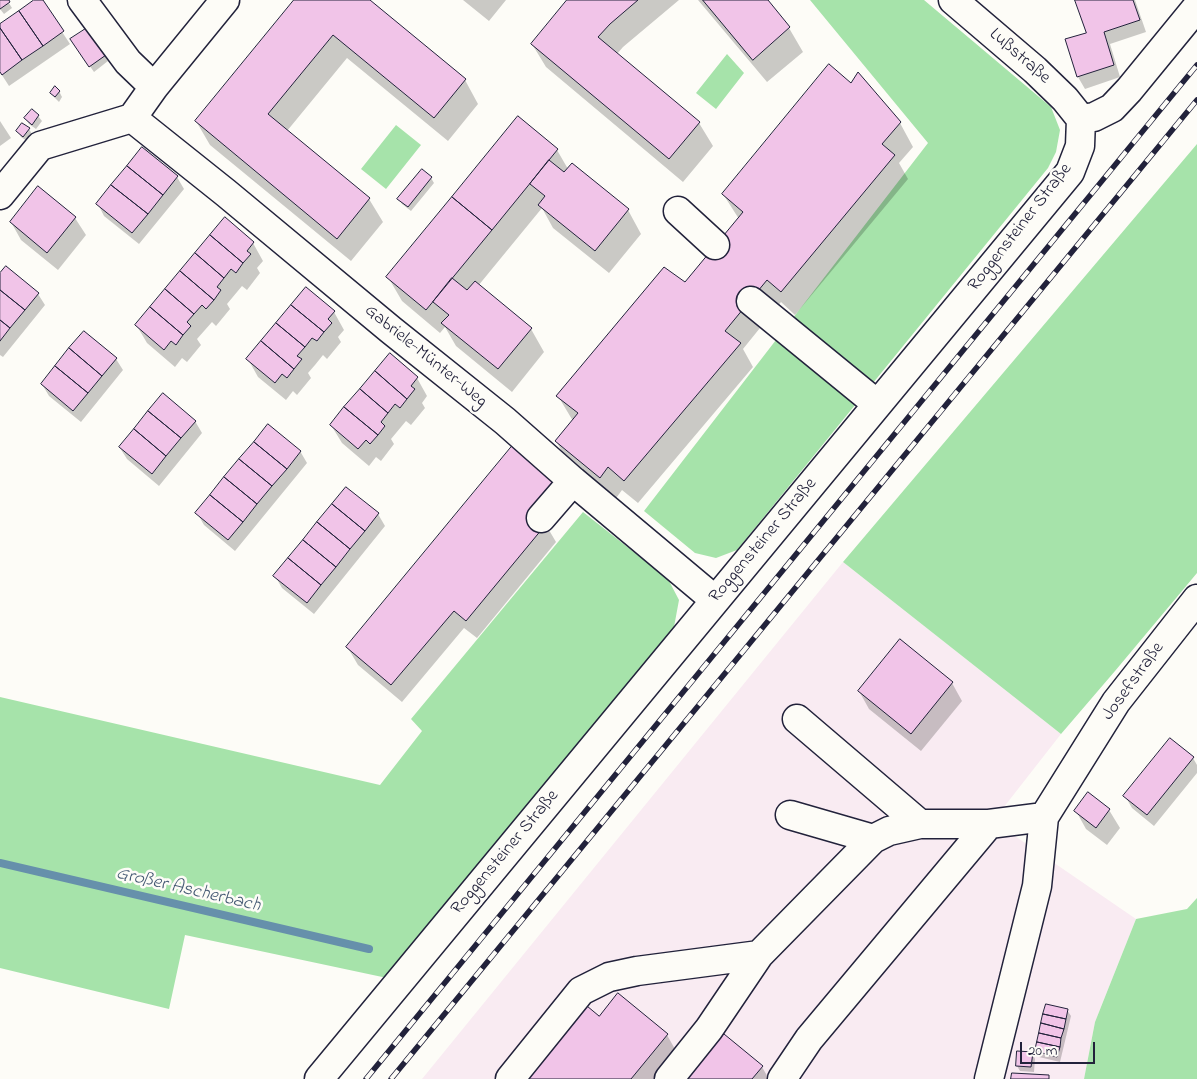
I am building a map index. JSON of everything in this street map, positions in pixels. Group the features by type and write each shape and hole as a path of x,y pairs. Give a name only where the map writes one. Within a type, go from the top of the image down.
{"street":[{"path":"82,0 128,62 154,86"},
{"path":"0,195 40,146 132,118 154,86 225,0"},
{"name":"Lußstraße","path":"953,0 1035,70 1065,99 1081,119"},
{"path":"1081,119 1094,117 1112,108 1197,7"},
{"name":"Gabriele-Münter-Weg","path":"132,118 204,174 391,330 505,421 573,481 715,600"},
{"name":"Roggensteiner Straße","path":"318,1079 1070,172 1080,146 1081,119"},
{"path":"678,211 715,245"},
{"path":"751,300 877,404"},
{"path":"541,518 573,481"},
{"name":"Josefstraße","path":"1044,817 1116,702 1197,599"},
{"path":"797,719 920,824"},
{"path":"790,815 873,839"},
{"path":"669,1079 709,1029 759,955 873,839 889,830 920,824 989,824 1044,817 1037,886 989,1079"},
{"path":"782,1079 809,1040 989,824"},
{"path":"510,1079 581,991 609,977 637,971 759,955"}],"shaded area":[{"path":"843,562 1061,734 993,821 1136,919 1095,1022 1084,1079 422,1079"}],"green space":[{"path":"810,0 924,0 1051,107 1060,130 1056,152 1048,168 737,550 716,558 695,553 644,511 928,143"},
{"path":"727,54 744,73 716,109 696,93"},
{"path":"396,125 421,145 386,189 361,169"},
{"path":"1197,144 1197,573 1061,734 843,562"},
{"path":"583,512 668,579 679,600 674,627 387,978 185,935 169,1009 0,968 0,697 380,785 422,731 411,719"},
{"path":"1197,898 1197,1079 1084,1079 1095,1022 1136,919 1187,909"}],"building":[{"path":"0,0 9,0 10,2 0,9"},
{"path":"34,0 43,0 64,31 43,46 19,11"},
{"path":"294,0 370,0 466,79 434,118 333,35 268,114 370,198 337,239 195,121"},
{"path":"567,0 638,0 598,37 700,122 669,159 531,44"},
{"path":"703,0 768,0 790,27 753,60"},
{"path":"1075,0 1133,0 1140,20 1104,32 1114,65 1077,77 1065,39 1086,33"},
{"path":"19,11 43,46 22,60 0,28 0,24"},
{"path":"0,28 22,60 2,75 0,72"},
{"path":"87,28 106,55 89,67 70,39"},
{"path":"829,64 851,83 858,72 901,122 882,144 895,155 781,292 767,280 725,331 741,343 624,481 608,467 600,478 555,441 578,413 556,396 664,267 685,282 743,212 722,194"},
{"path":"55,86 60,91 55,97 50,93"},
{"path":"32,109 39,115 32,125 24,118"},
{"path":"518,116 558,149 492,230 452,197"},
{"path":"22,123 30,128 23,137 16,131"},
{"path":"142,147 178,176 163,195 127,166"},
{"path":"549,160 564,172 572,163 629,209 595,251 538,205 545,196 530,184"},
{"path":"127,166 163,195 148,214 111,185"},
{"path":"422,169 432,177 408,207 397,199"},
{"path":"111,185 148,214 132,233 96,204"},
{"path":"38,186 76,217 47,253 10,222"},
{"path":"452,197 492,230 426,310 386,277"},
{"path":"225,217 254,242 247,251 251,254 243,263 210,235"},
{"path":"210,235 243,263 236,273 231,269 224,278 195,253"},
{"path":"195,253 224,278 217,287 221,290 214,300 180,271"},
{"path":"6,266 39,293 25,310 0,290 0,273"},
{"path":"180,271 214,300 206,309 202,305 194,314 165,289"},
{"path":"452,278 467,290 475,281 532,328 498,369 441,323 449,315 433,302"},
{"path":"306,287 335,311 328,319 332,323 324,332 291,305"},
{"path":"165,289 194,314 187,322 191,326 183,335 150,307"},
{"path":"0,290 25,310 10,328 0,320"},
{"path":"291,305 324,332 317,341 312,338 305,347 276,323"},
{"path":"150,307 183,335 176,345 171,341 164,350 135,325"},
{"path":"0,320 10,328 0,341"},
{"path":"276,323 305,347 297,356 302,359 294,369 261,341"},
{"path":"84,331 117,358 102,376 69,348"},
{"path":"261,341 294,369 287,378 282,374 275,383 246,359"},
{"path":"69,348 102,376 88,393 55,366"},
{"path":"390,353 418,377 411,386 415,389 407,399 375,371"},
{"path":"55,366 88,393 73,411 41,384"},
{"path":"375,371 407,399 400,408 395,404 388,413 360,389"},
{"path":"360,389 388,413 381,422 385,426 378,435 344,407"},
{"path":"163,393 196,421 181,438 148,411"},
{"path":"344,407 378,435 370,444 366,440 358,449 330,425"},
{"path":"148,411 181,438 166,456 134,429"},
{"path":"268,424 301,451 287,469 254,442"},
{"path":"134,429 166,456 152,474 119,447"},
{"path":"254,442 287,469 272,486 239,459"},
{"path":"513,445 557,482 547,523 466,621 454,611 391,685 346,647"},
{"path":"239,459 272,486 257,504 224,477"},
{"path":"224,477 257,504 243,522 210,495"},
{"path":"346,487 379,513 365,531 332,504"},
{"path":"210,495 243,522 228,540 195,513"},
{"path":"332,504 365,531 350,549 317,522"},
{"path":"317,522 350,549 336,567 303,540"},
{"path":"303,540 336,567 321,585 288,558"},
{"path":"288,558 321,585 307,603 273,576"},
{"path":"900,639 953,682 911,734 858,691"},
{"path":"1170,738 1194,757 1147,815 1123,796"},
{"path":"1088,792 1110,809 1096,828 1074,811"},
{"path":"618,993 668,1034 631,1079 527,1079 587,1006 599,1016"},
{"path":"1046,1004 1068,1009 1066,1019 1043,1014"},
{"path":"1043,1014 1066,1019 1064,1029 1041,1023"},
{"path":"1041,1023 1064,1029 1061,1038 1039,1033"},
{"path":"1039,1033 1061,1038 1060,1047 1037,1042"},
{"path":"724,1034 763,1066 752,1079 687,1079"},
{"path":"1037,1042 1060,1047 1057,1057 1035,1051"},
{"path":"1017,1051 1033,1052 1031,1067 1016,1066"},
{"path":"1012,1073 1049,1075 1049,1079 1011,1079"}],"waterway":[{"name":"Großer Ascherbach","path":"0,863 369,949"}],"railway":[{"path":"366,1079 1197,65"},
{"path":"391,1079 1197,100"}]}
